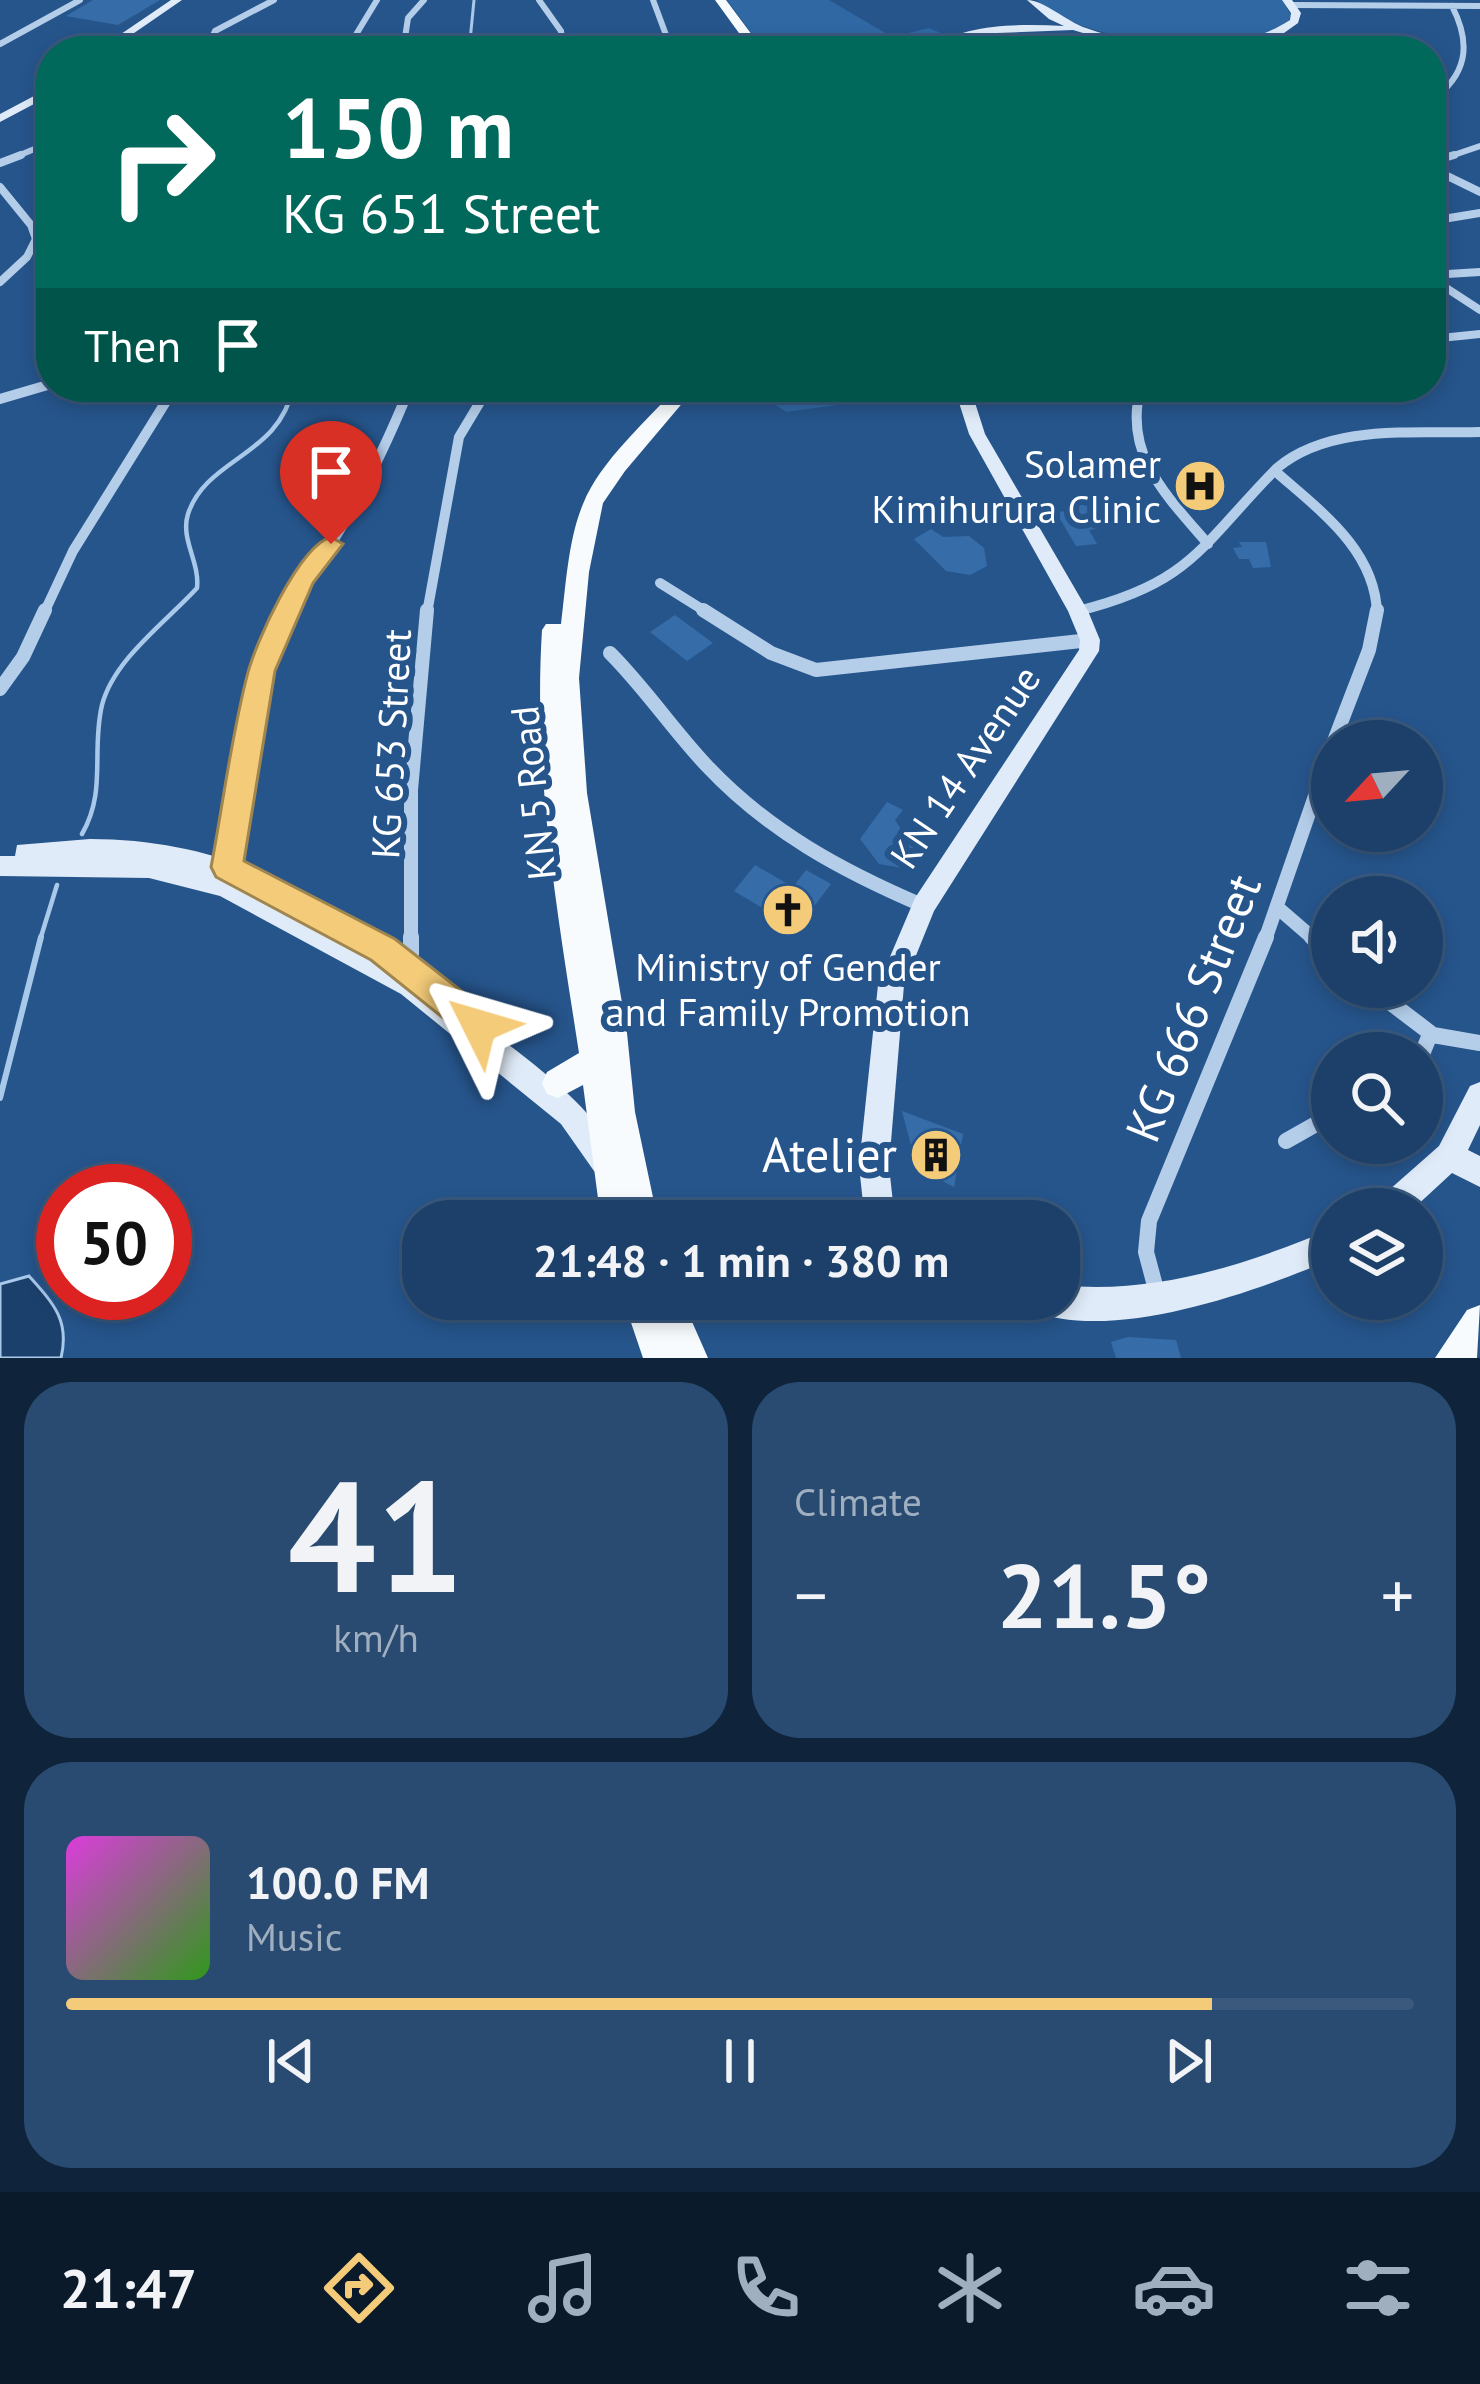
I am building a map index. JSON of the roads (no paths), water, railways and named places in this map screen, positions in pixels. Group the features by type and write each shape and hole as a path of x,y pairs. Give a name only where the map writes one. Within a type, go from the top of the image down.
{"main road":[{"path":"123,36 176,0"},
{"path":"134,36 186,0"},
{"path":"717,0 743,36"},
{"path":"952,36 1014,20 1033,2 1081,30"},
{"path":"1266,36 1288,29 1295,21 1290,2"},
{"path":"966,36 1000,29 1081,30 1111,36"},
{"path":"0,116 36,96"},
{"name":"KN 5 Road","path":"613,1104 596,1060 550,761 555,627 579,502 586,487 658,402"},
{"name":"KN 5 Road","path":"636,1200 613,1104 574,794 567,678 571,623 592,503 674,402"},
{"name":"KN 14 Avenue","path":"875,1200 891,985 924,905 1073,682 1090,640 976,434 966,402"},
{"path":"0,853 155,851 227,867 383,949 534,1073 613,1104 604,1161"},
{"path":"0,866 148,868 226,887 410,986 571,1114 604,1161 614,1200"},
{"path":"558,1083 596,1060"},
{"path":"1414,1188 1449,1156 1477,1112"},
{"path":"1449,1156 1480,1172"},
{"path":"1080,1304 1159,1301 1261,1275 1311,1253"},
{"path":"648,1320 662,1358"},
{"path":"673,1320 689,1358"},
{"path":"1454,1358 1480,1324"}],"street":[{"path":"0,44 80,0"},
{"path":"212,36 274,0"},
{"path":"355,36 377,0"},
{"path":"405,36 408,18 424,0"},
{"path":"539,0 562,36"},
{"path":"653,0 666,36"},
{"path":"1290,2 1480,6"},
{"path":"1446,88 1457,80 1467,53 1452,6"},
{"path":"1467,53 1480,55"},
{"path":"1446,159 1480,146"},
{"path":"0,163 36,148"},
{"path":"1446,173 1480,192"},
{"path":"0,187 32,226 36,238 27,257 0,282"},
{"path":"1446,219 1480,213"},
{"path":"1446,275 1480,272"},
{"path":"1446,286 1480,310"},
{"path":"1446,337 1480,334"},
{"path":"0,399 36,388"},
{"path":"0,689 22,657 73,551 166,402"},
{"path":"227,867 245,743 268,653 302,580 331,544 382,458 404,402"},
{"name":"KG 653 Street","path":"411,971 415,870 411,790 427,610 459,437 480,402"},
{"path":"1135,402 1137,447 1208,544"},
{"path":"1078,611 1133,598 1169,583 1192,566 1275,471 1297,454 1345,440 1480,432"},
{"name":"KG 666 Street","path":"1275,471 1354,545 1379,588 1370,653 1343,720"},
{"path":"660,583 771,653 816,670 1090,640"},
{"path":"610,653 641,682 702,761 751,811 842,873 924,905"},
{"name":"KG 666 Street","path":"1159,1301 1146,1252 1149,1221 1278,908 1311,810"},
{"path":"1278,908 1311,937"},
{"path":"1395,1008 1424,1032"},
{"path":"1443,1041 1480,1043"},
{"path":"1286,1142 1311,1127"}],"waterway":[{"path":"470,36 474,0"},
{"path":"82,834 94,802 99,722 108,688 142,642 197,588 186,532 197,495 274,428 288,402"},
{"path":"40,940 57,885"},
{"path":"0,1098 41,937"}],"place":[{"name":"Solamer Kimihurura Clinic","path":"1200,486"},
{"name":"Ministry of Gender and Family Promotion","path":"788,910"},
{"name":"Atelier","path":"936,1155"}]}
